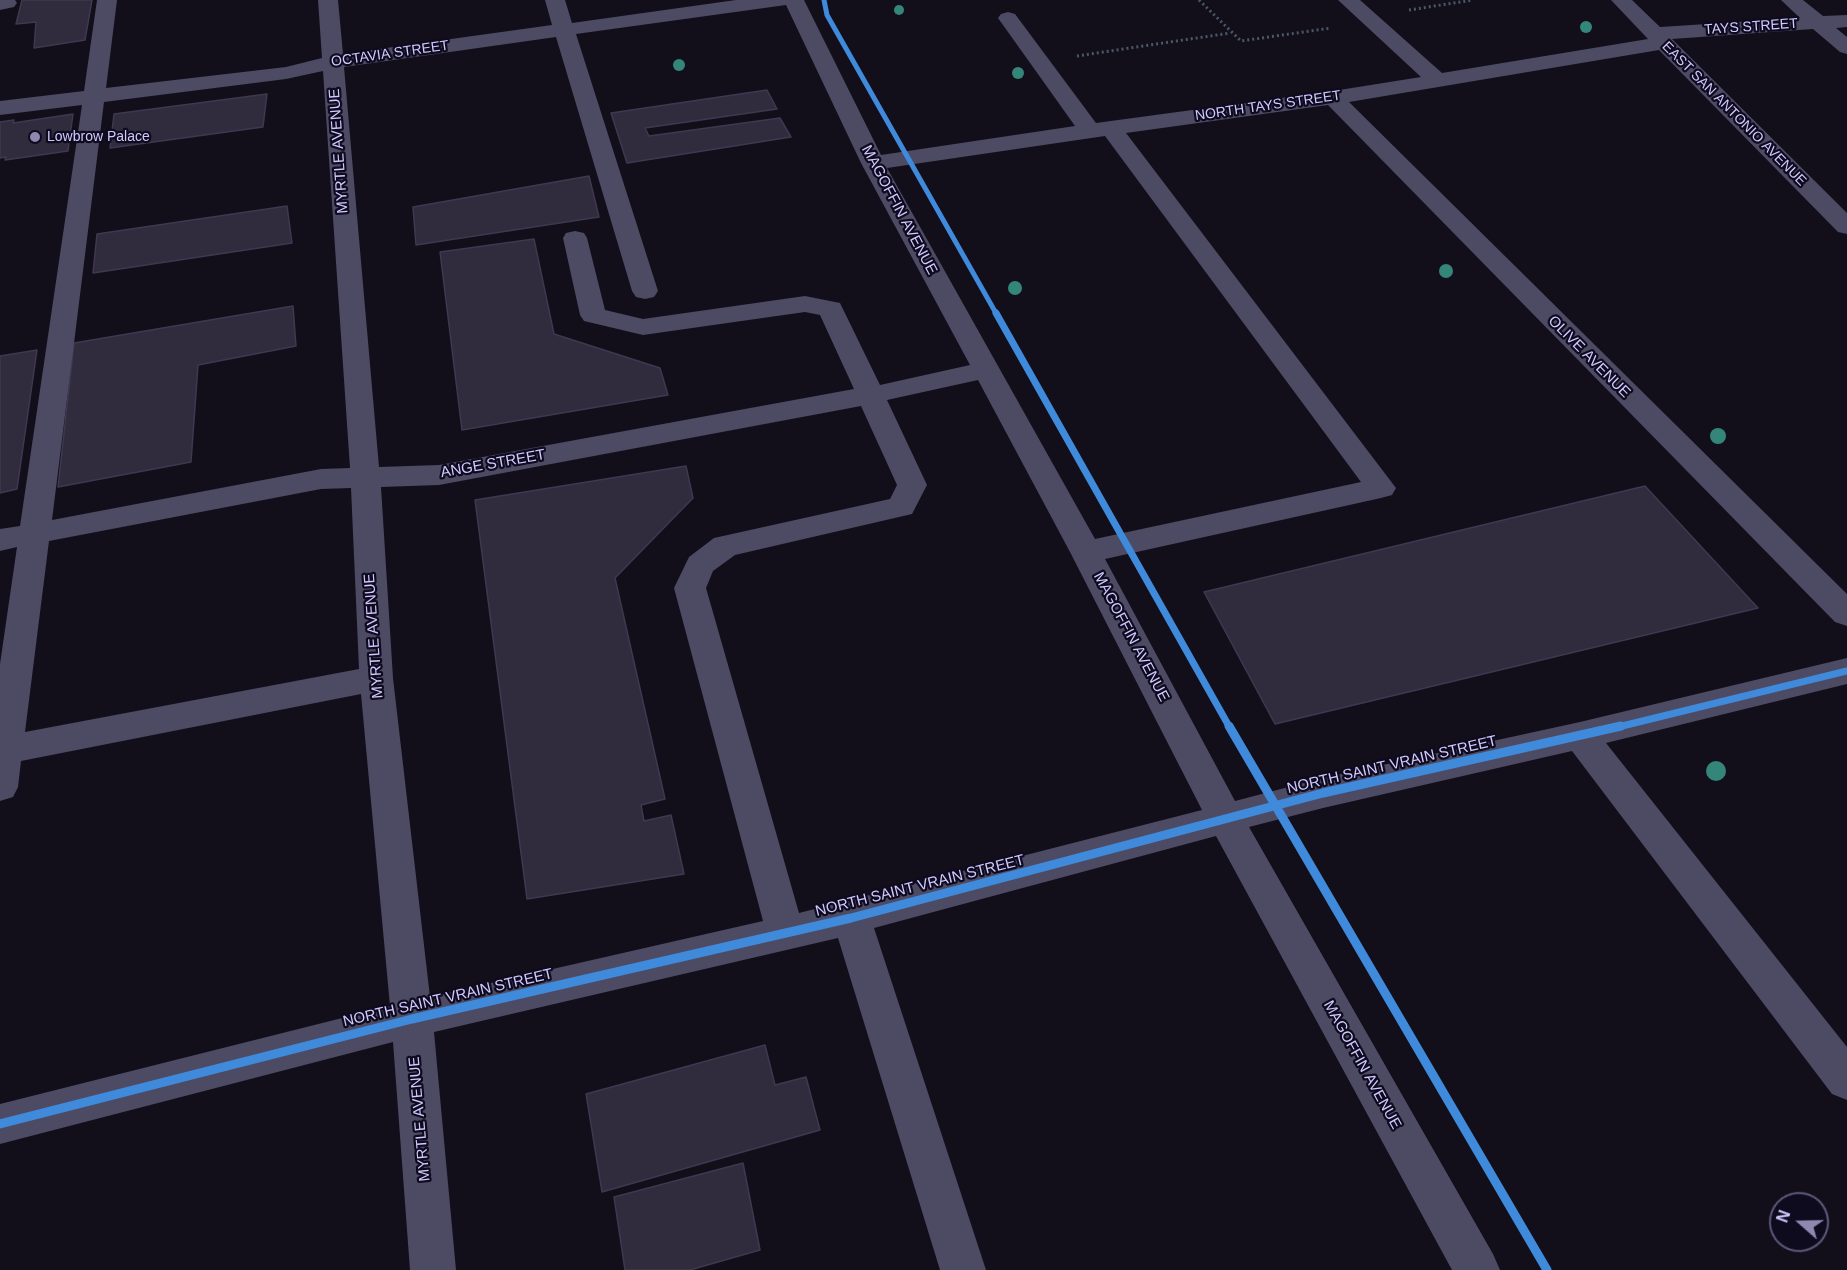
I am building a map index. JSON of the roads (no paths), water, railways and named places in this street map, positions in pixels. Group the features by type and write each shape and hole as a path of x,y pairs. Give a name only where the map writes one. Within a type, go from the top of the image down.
{"street":[{"path":"0,787 106,0"},
{"name":"MYRTLE AVENUE","path":"328,0 365,477 376,678 412,1019 433,1270"},
{"path":"555,0 645,291"},
{"name":"OCTAVIA STREET","path":"0,108 286,73 333,62 780,0"},
{"name":"MAGOFFIN AVENUE","path":"794,0 873,163 984,370 1086,552 1226,820 1477,1270"},
{"path":"1348,0 1437,80"},
{"name":"EAST SAN ANTONIO AVENUE","path":"1621,0 1847,227"},
{"path":"1791,0 1847,48"},
{"path":"1008,18 1100,129 1381,488 1086,552"},
{"name":"TAYS STREET","path":"1659,38 1847,21"},
{"name":"NORTH TAYS STREET","path":"873,163 1100,129 1333,98 1659,38"},
{"name":"OLIVE AVENUE","path":"1333,98 1616,385 1847,614"},
{"path":"575,238 593,315 643,327 806,304 831,309 912,485 901,507 725,546 700,565 690,588 786,934"},
{"name":"ANGE STREET","path":"0,540 321,479 439,475 872,395 984,370"},
{"name":"NORTH SAINT VRAIN STREET","path":"0,1124 412,1019 851,918 1323,793 1580,736 1847,671"},
{"path":"5,750 376,678"},
{"path":"1580,736 1847,1080"},
{"path":"851,918 963,1270"}],"place":[{"name":"Lowbrow Palace","path":"35,137"}]}
